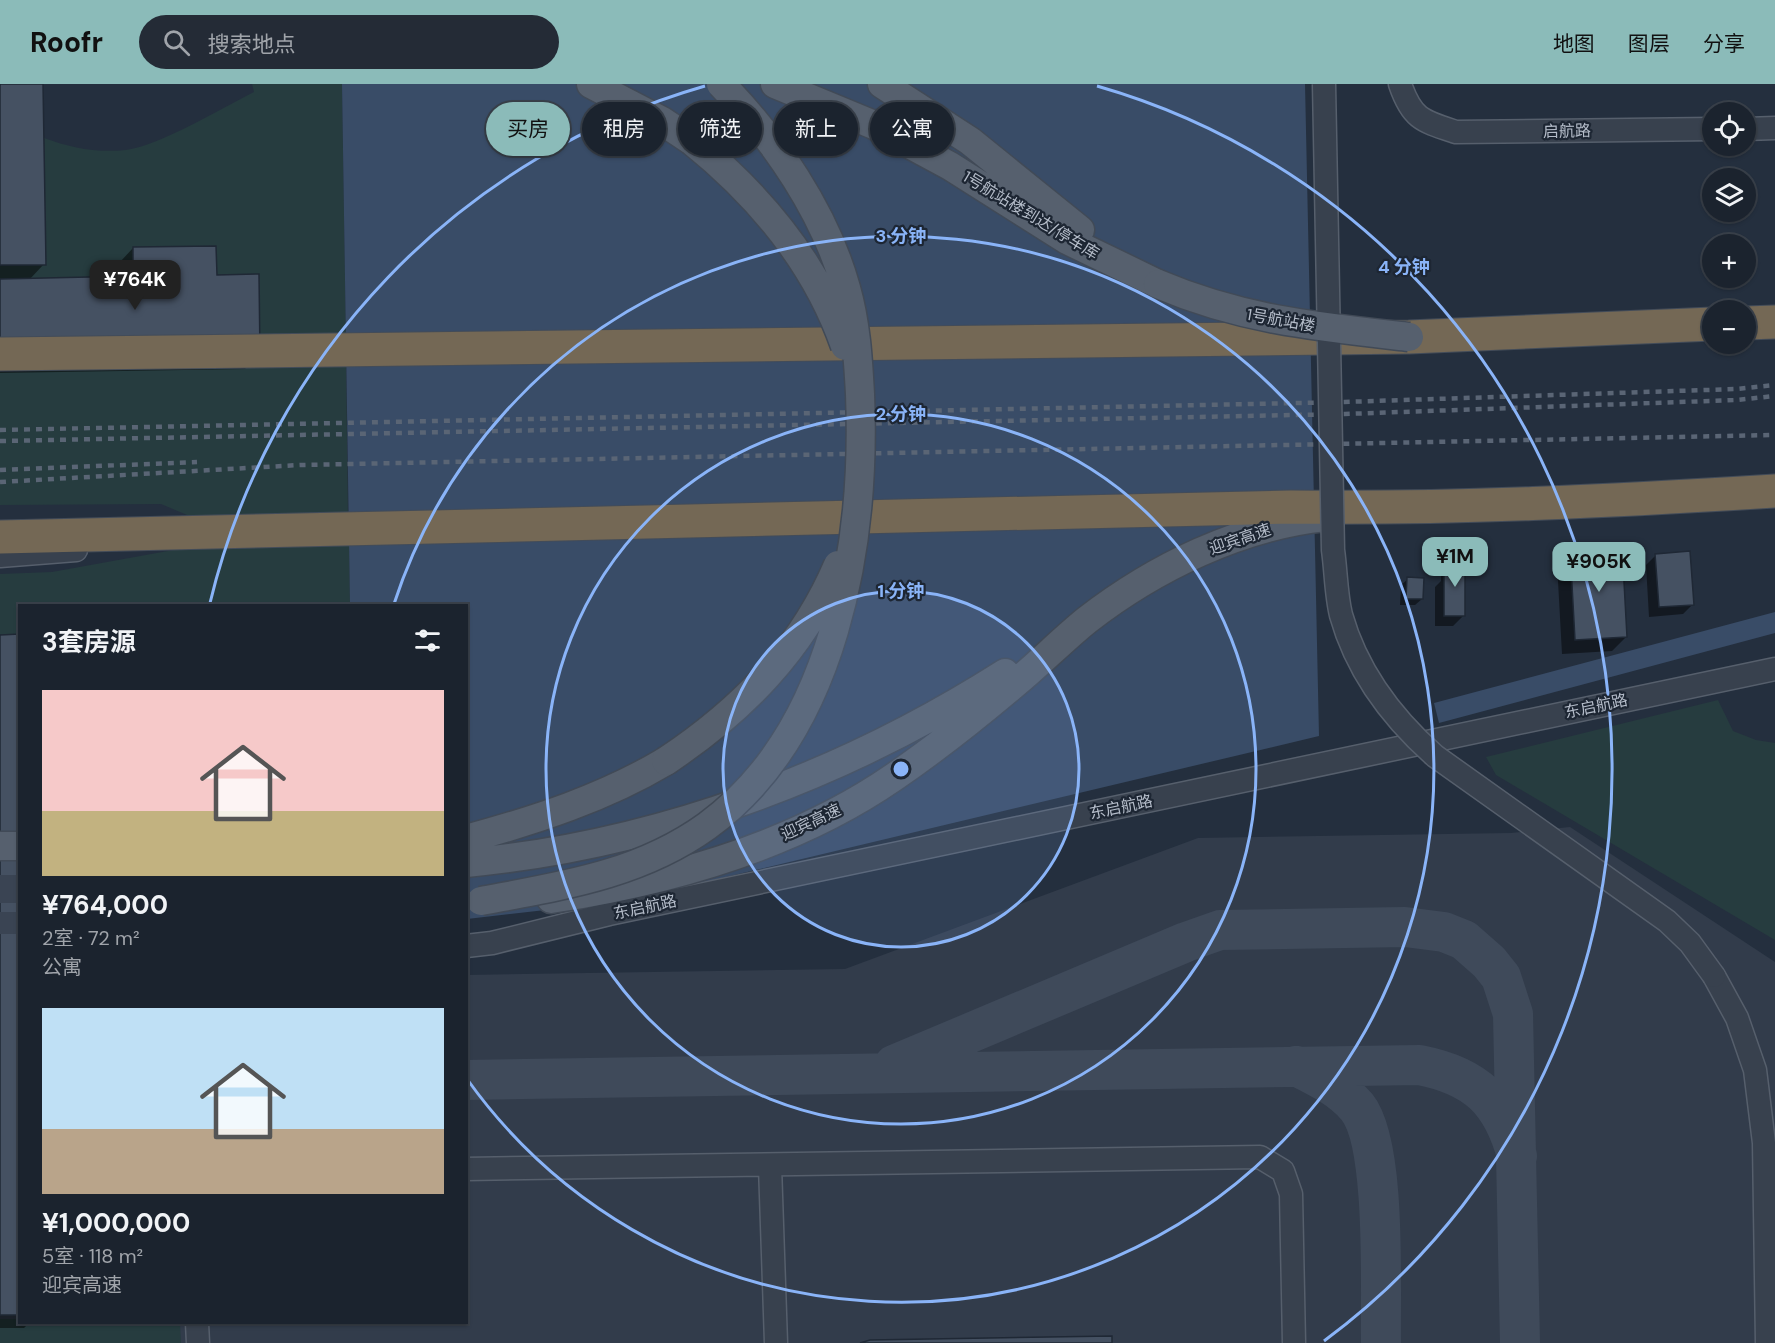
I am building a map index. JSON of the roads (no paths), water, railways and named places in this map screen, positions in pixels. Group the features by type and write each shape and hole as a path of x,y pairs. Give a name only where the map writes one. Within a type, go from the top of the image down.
{"highway":[{"path":"1756,323 1775,322"},
{"path":"0,354 1409,337 1702,324"},
{"path":"3,552 213,531 1291,507 1411,508 1621,501 1775,491"}],"main road":[{"path":"591,84 663,121 692,141 746,188 771,215 807,269 837,322 860,394"},
{"path":"474,901 589,881 653,858 708,825 741,796 767,765 792,728 828,652 853,554 860,482 862,437 859,356 853,317 833,254 817,218 774,148 721,84"},
{"name":"1号航站楼到达/停车库","path":"775,84 882,129 958,171 1067,240 1158,284"},
{"path":"882,84 970,141 1076,227 1158,284"},
{"name":"1号航站楼","path":"1158,284 1219,307 1262,318 1409,337"},
{"path":"468,838 579,804 637,778 696,741 742,703 788,653 827,593 854,522 860,482"},
{"name":"迎宾高速","path":"468,863 548,854 652,832 769,792 929,718 1086,621 1158,573 1252,534 1304,519 1411,508"},
{"name":"迎宾高速","path":"474,901 543,900 626,886 717,860 799,829 860,798 954,734 1086,621"},
{"path":"0,846 18,846"}],"street":[{"path":"1324,84 1333,550 1341,614 1357,658 1377,694 1402,727 1435,756 1666,921 1690,943 1714,976 1737,1018 1755,1070 1764,1143 1767,1343"},
{"name":"启航路","path":"1400,84 1407,103 1423,121 1456,132 1702,129"},
{"path":"1756,129 1775,128"},
{"name":"东启航路","path":"468,946 492,944 609,914 1775,669"},
{"path":"468,1169 658,1165 770,1166 1260,1156 1283,1171 1291,1194 1294,1343"},
{"path":"770,1166 776,1343"},
{"path":"197,1324 198,1343"}],"water":[{"path":"342,84 1305,84 1319,736 625,901 468,919 468,604 350,604"},
{"path":"1775,612 1775,633 1439,723 1434,703"}],"tunnel":[{"path":"0,889 18,889"},
{"path":"0,923 18,923"}],"railway":[{"path":"0,430 1344,402 1736,389 1775,385"},
{"path":"0,441 1345,414 1737,400 1775,396"},
{"path":"0,482 300,465 1775,435"},
{"path":"0,470 197,462"}]}
